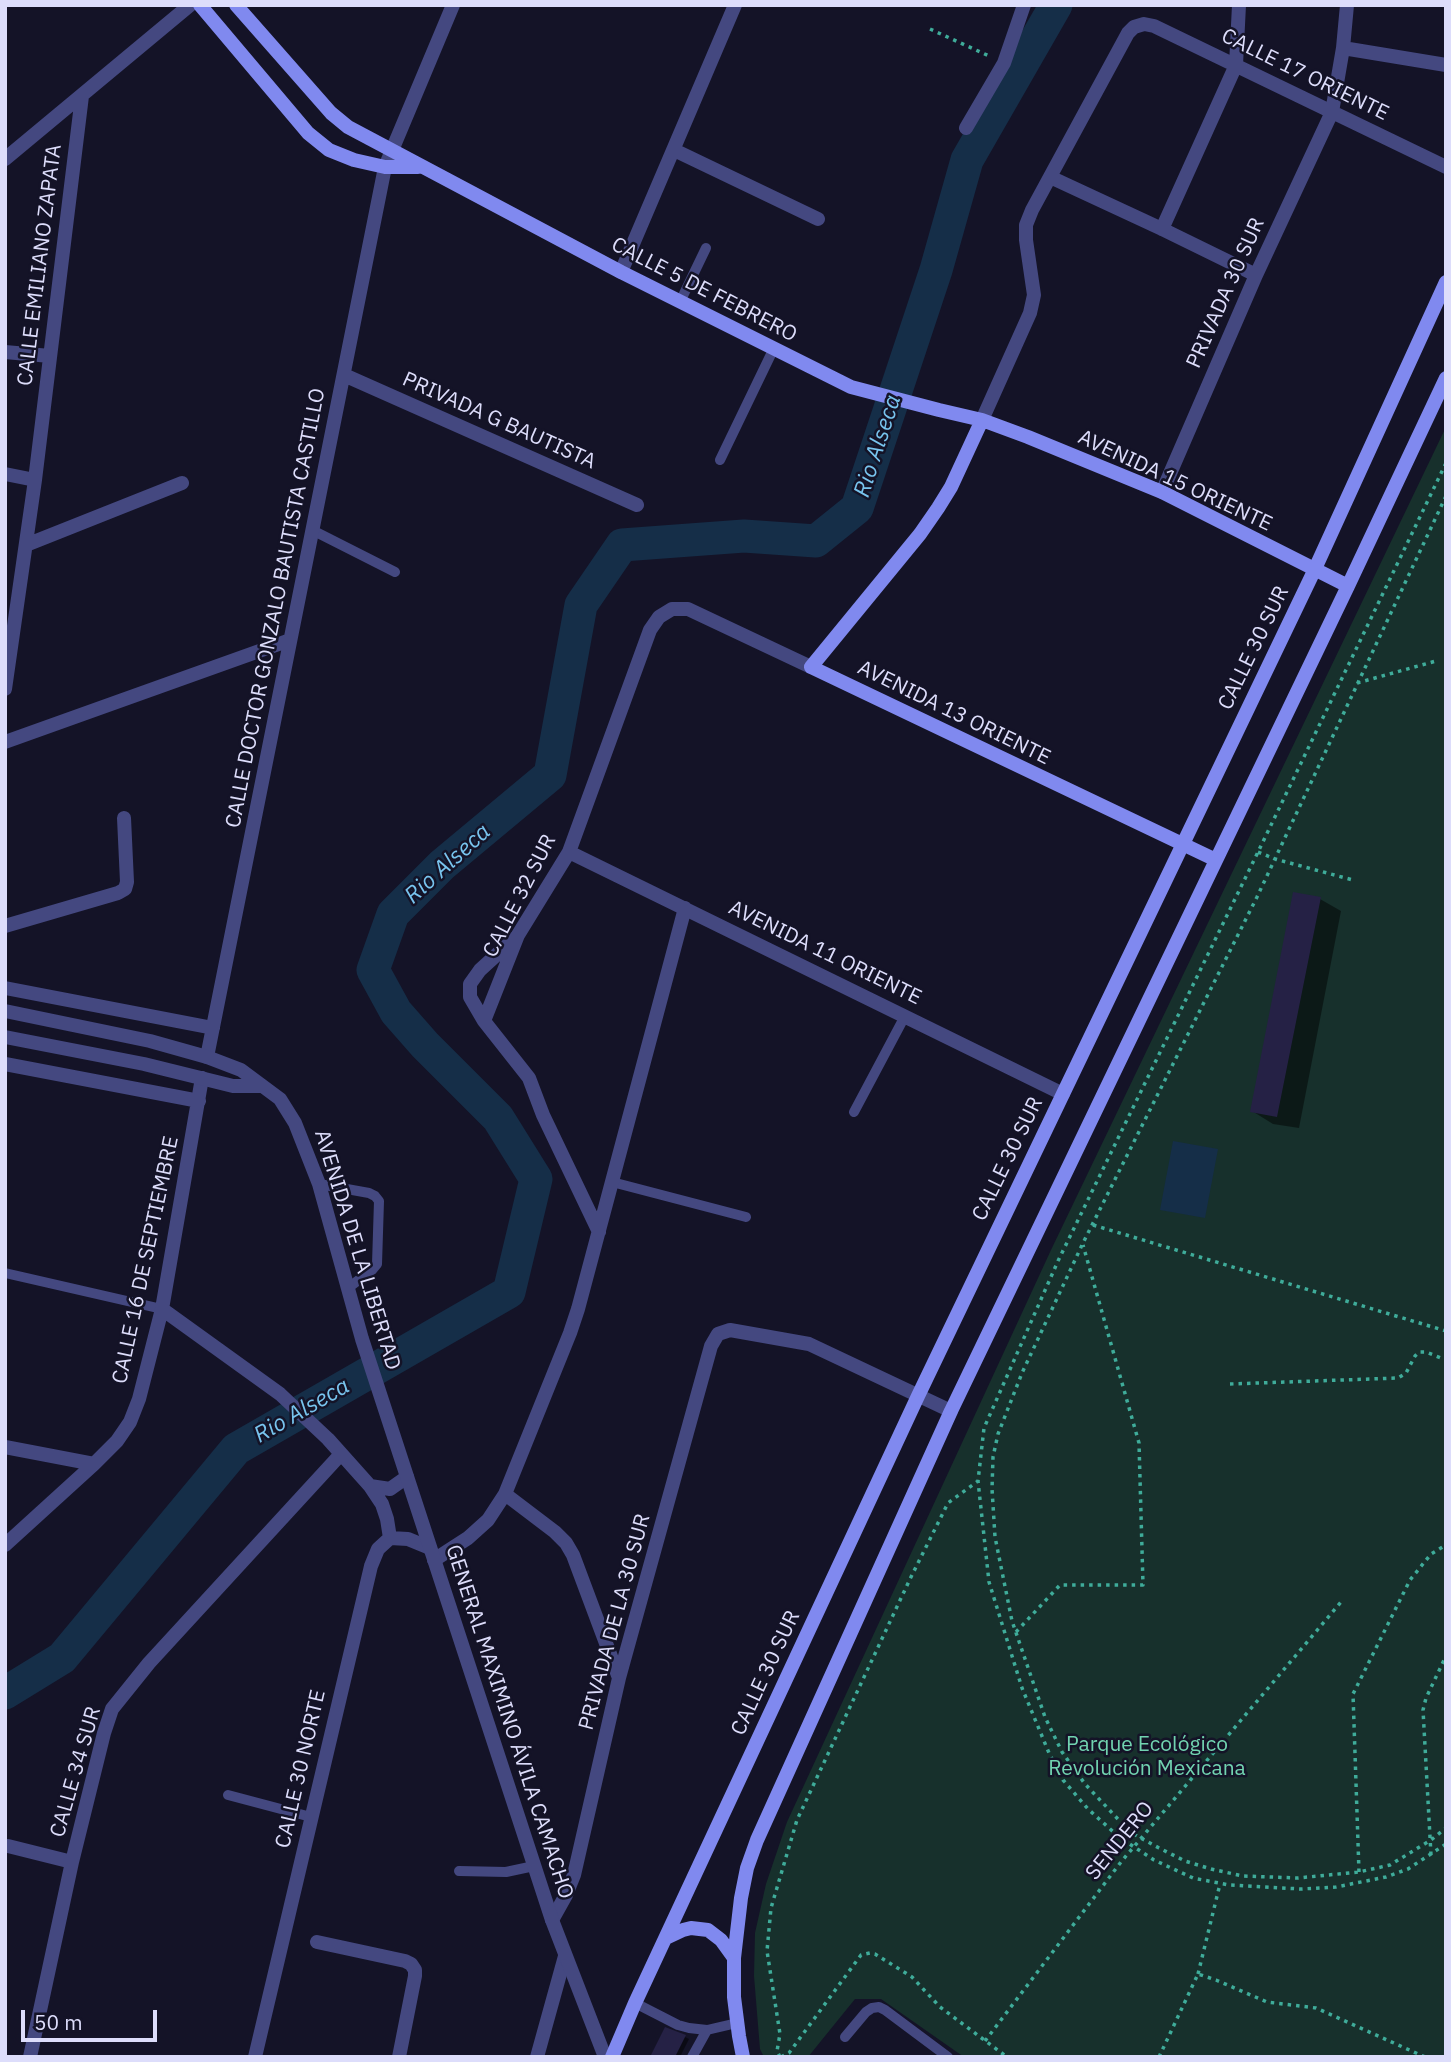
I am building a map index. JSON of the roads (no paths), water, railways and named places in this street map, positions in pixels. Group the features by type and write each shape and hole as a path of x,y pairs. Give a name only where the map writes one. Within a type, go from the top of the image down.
{"main road":[{"name":"CALLE 5 DE FEBRERO","path":"200,5 308,133 329,150 354,160 385,167 419,167"},
{"name":"CALLE 5 DE FEBRERO","path":"236,5 331,113 348,127 419,167 851,387 982,420"},
{"name":"CALLE 30 SUR","path":"612,2057 918,1396 1314,570 1446,282"},
{"path":"743,2057 734,1997 734,1958 745,1878 757,1840 951,1411 1446,378"},
{"name":"AVENIDA 15 ORIENTE","path":"982,420 1162,492 1348,586"},
{"path":"811,667 920,534 938,508 951,487 982,420"},
{"name":"AVENIDA 13 ORIENTE","path":"811,667 1216,860"},
{"path":"666,1938 691,1928 708,1930 721,1940 734,1958"}],"street":[{"path":"5,159 190,5"},
{"name":"CALLE DOCTOR GONZALO BAUTISTA CASTILLO","path":"207,1057 385,167 453,5"},
{"path":"621,272 735,5"},
{"path":"966,128 1004,62 1024,5"},
{"path":"1162,229 1236,65 1239,5"},
{"path":"1332,112 1347,5"},
{"name":"CALLE 17 ORIENTE","path":"1050,177 1128,33 1134,27 1144,24 1154,26 1446,167"},
{"path":"1343,48 1446,65"},
{"name":"CALLE EMILIANO ZAPATA","path":"5,689 11,603 26,545 82,96"},
{"name":"PRIVADA 30 SUR","path":"1162,492 1256,275 1332,112"},
{"path":"674,150 818,219"},
{"path":"982,420 1030,313 1034,295 1026,225 1050,177 1256,275"},
{"path":"5,352 50,356"},
{"name":"PRIVADA G BAUTISTA","path":"344,375 637,505"},
{"path":"5,474 35,480"},
{"path":"26,545 182,483"},
{"name":"AVENIDA 13 ORIENTE","path":"672,609 688,609 811,667"},
{"name":"CALLE 32 SUR","path":"484,1021 519,935 569,852 650,630 659,617 672,609"},
{"path":"5,742 290,640"},
{"path":"5,926 125,889 124,818"},
{"name":"AVENIDA 11 ORIENTE","path":"569,852 1063,1094"},
{"path":"162,1309 280,1394 328,1439 370,1486 382,1504 390,1538 408,1539 432,1554 468,1538 488,1520 505,1494 570,1334 685,908"},
{"path":"519,935 480,970 470,984 470,997 484,1021 529,1078 543,1115 598,1233"},
{"path":"5,988 213,1028"},
{"name":"AVENIDA DE LA LIBERTAD","path":"5,1010 150,1041 207,1057 241,1070 280,1099 295,1123 319,1184 381,1398"},
{"path":"80,1051 85,1027"},
{"path":"5,1037 233,1086 261,1086"},
{"name":"CALLE 16 DE SEPTIEMBRE","path":"5,1545 94,1464 117,1441 130,1422 139,1399 162,1309 207,1057"},
{"path":"5,1064 199,1101"},
{"name":"PRIVADA DE LA 30 SUR","path":"552,1920 574,1875 619,1678 712,1346 718,1334 730,1331 809,1344 918,1396"},
{"path":"918,1396 951,1411"},
{"name":"GENERAL MAXIMINO ÁVILA CAMACHO","path":"381,1398 552,1920 605,2057"},
{"path":"5,1447 94,1464"},
{"name":"CALLE 34 SUR","path":"30,2057 72,1862 112,1709 149,1663 341,1454"},
{"path":"370,1486 390,1489 407,1477"},
{"path":"505,1494 566,1543 573,1555 619,1678"},
{"name":"CALLE 30 NORTE","path":"255,2057 371,1566 378,1549 390,1538"},
{"path":"8,1846 72,1862"},
{"path":"317,1942 411,1964 415,1976 403,2056"},
{"path":"537,2057 565,1956"}],"lane":[{"path":"680,302 706,248"},
{"path":"720,460 774,348"},
{"path":"312,530 395,572"},
{"path":"854,1112 905,1016"},
{"path":"612,1182 746,1217"},
{"path":"319,1184 369,1193 379,1201 377,1264 348,1287"},
{"path":"5,1273 162,1309"},
{"path":"228,1795 311,1817"},
{"path":"459,1871 506,1872 534,1867"},
{"path":"635,2003 678,2025 707,2030 737,2023"},
{"path":"845,2037 866,2012 879,2007 948,2057"},
{"path":"692,2057 707,2030"}],"water":[{"path":"1173,1141 1218,1149 1205,1218 1160,1210"}],"waterway":[{"name":"Rio Alseca","path":"5,1693 62,1658 236,1449 509,1292 536,1179 498,1118 396,1012 373,970 393,914 442,865 550,775 581,605 622,545 744,536 816,541 857,508 936,270 967,160 1056,5"}],"park label":[{"name":"Parque Ecológico Revolución Mexicana","path":"1147,1757"}]}
